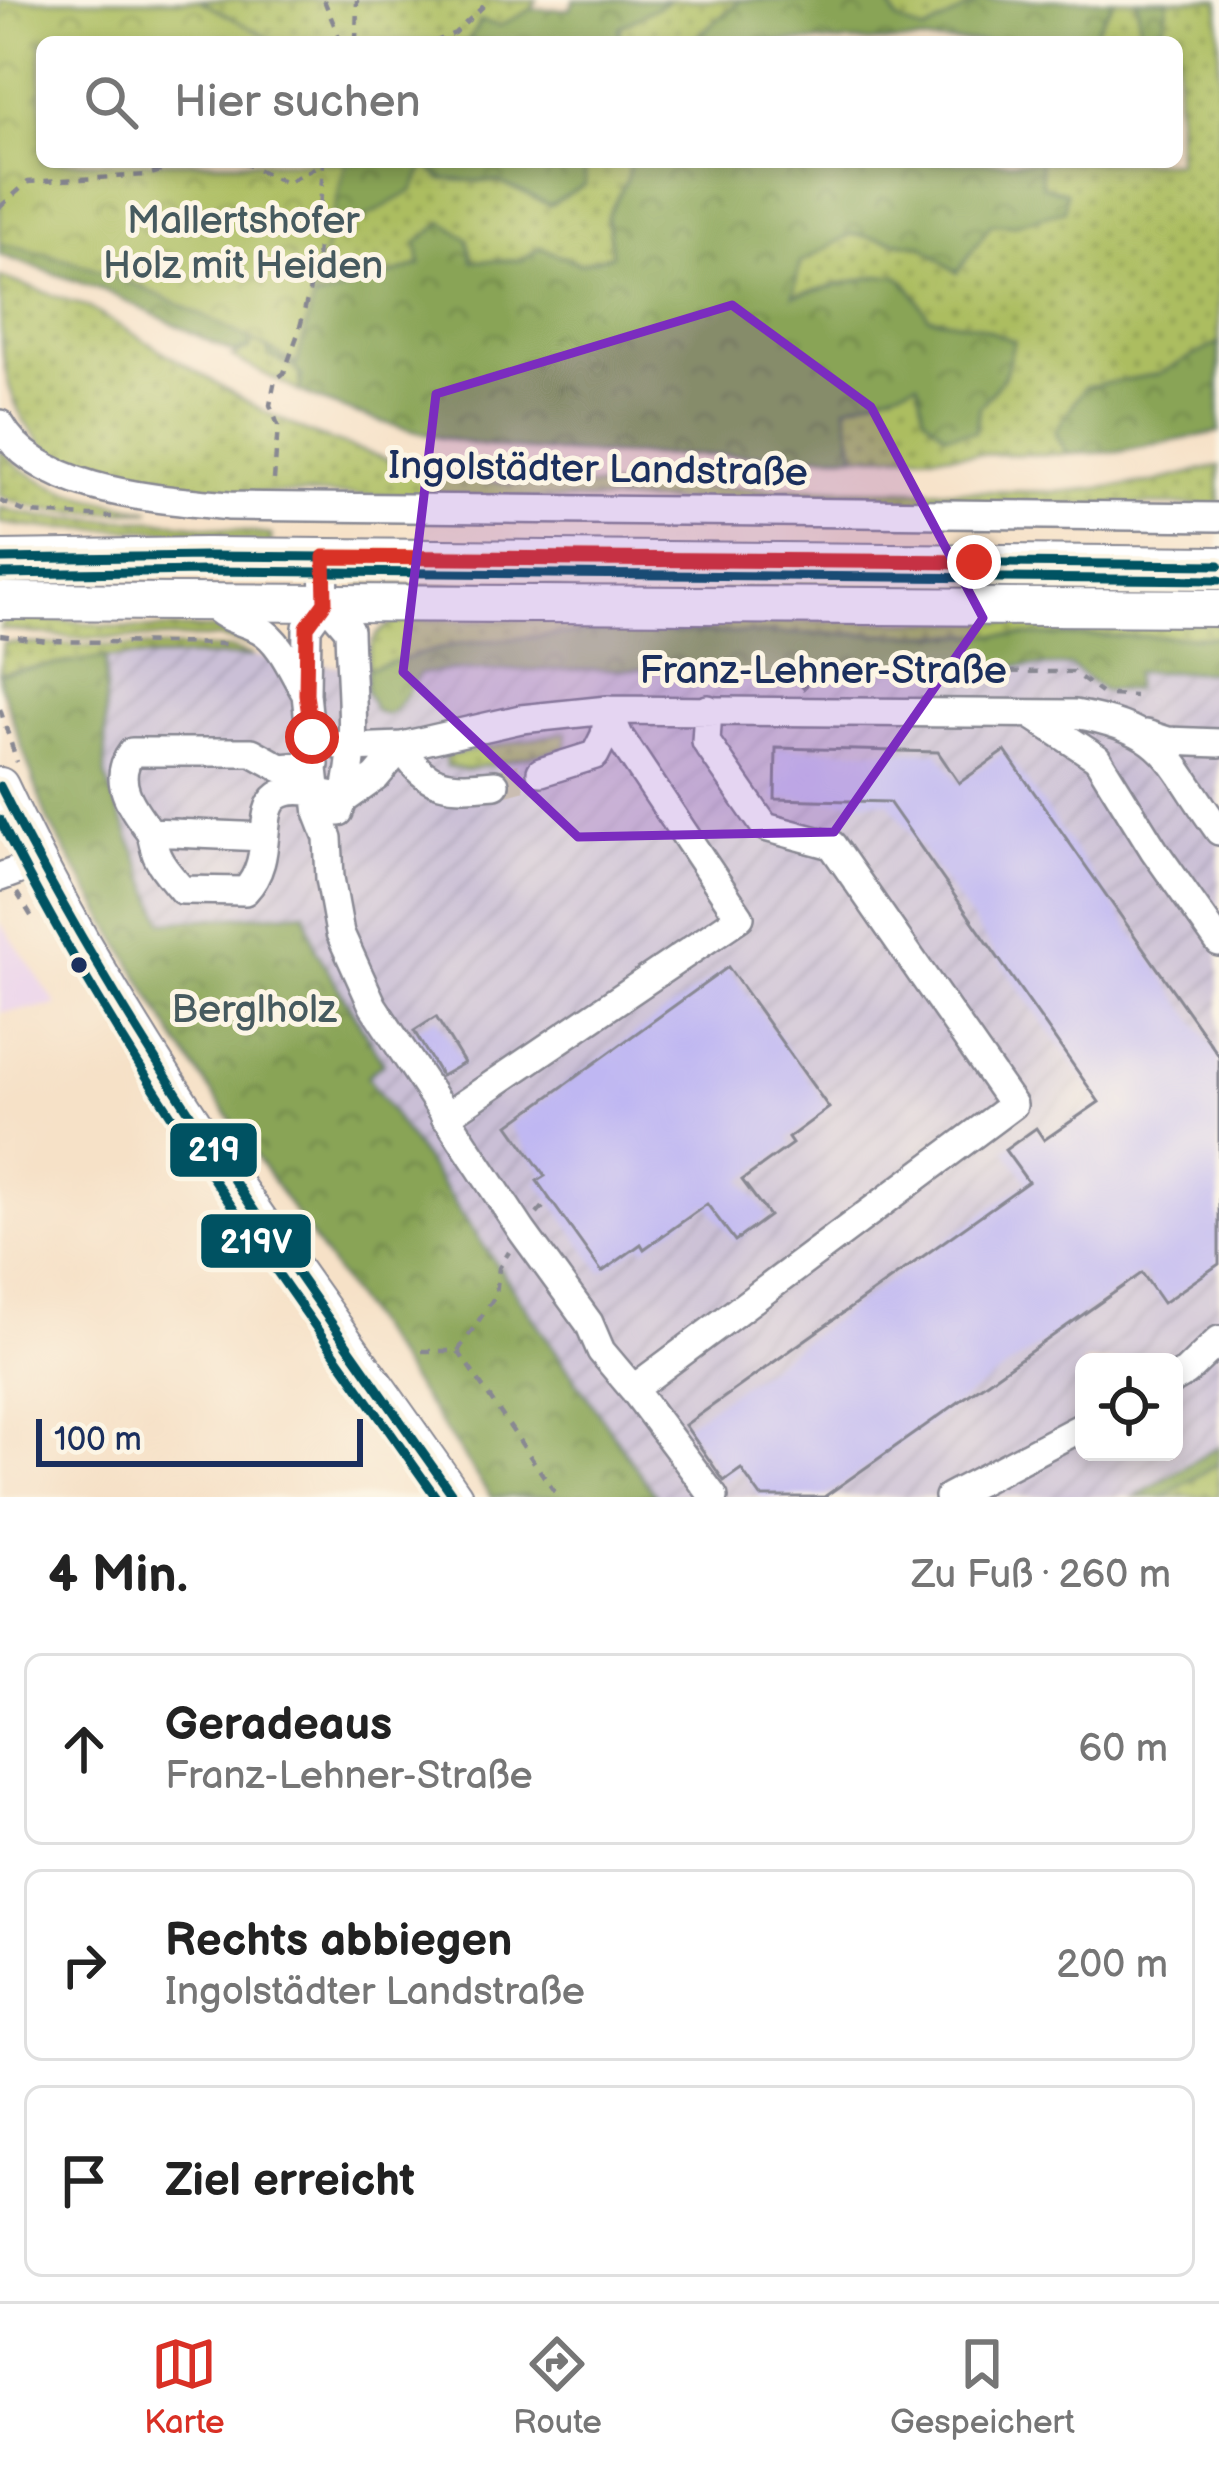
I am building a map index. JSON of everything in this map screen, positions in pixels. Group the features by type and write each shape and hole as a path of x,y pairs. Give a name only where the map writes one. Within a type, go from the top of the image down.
{"main road":[{"path":"0,534 17,560 324,557 1219,565"},
{"path":"0,601 1219,608"},
{"path":"0,786 36,864 128,1025 454,1497"}],"street":[{"name":"Ingolstädter Landstraße","path":"0,424 37,463 87,483 161,499 269,508 1219,517"},
{"path":"324,557 325,602 307,627 306,694 340,933 373,1006 446,1117 589,1323 602,1352 714,1497"},
{"path":"207,601 226,620 259,629 273,639 306,694"},
{"path":"325,602 349,630 350,748 344,799 328,838"},
{"path":"633,1389 1013,1105 832,845 765,827 706,742 708,709"},
{"name":"Franz-Lehner-Straße","path":"350,748 402,746 520,719 608,710 708,709 1026,712 1093,717 1168,741 1219,742"},
{"path":"542,772 595,755 605,735 608,710"},
{"path":"446,1117 740,917 619,736 608,710"},
{"path":"1026,712 1097,758 1219,942"},
{"path":"310,726 330,743 350,748"},
{"path":"1146,734 1172,760 1212,821"},
{"path":"344,799 376,777 402,746 411,764 435,782 456,788 495,784"},
{"path":"316,778 277,795 268,804 261,875 245,891 182,890 158,860 151,832 138,821 121,782 122,765 132,752 252,752 280,769 316,778 344,799"},
{"path":"151,832 264,837"},
{"path":"0,878 36,864"},
{"path":"1183,1374 1219,1340"},
{"path":"949,1497 1075,1431"}],"path":[{"path":"324,0 339,36"},
{"path":"356,36 357,0"},
{"path":"448,36 490,0"},
{"path":"0,207 28,182 148,175 170,168"},
{"path":"255,168 286,183 313,168"},
{"path":"269,508 278,424 270,405 317,262 322,168"},
{"path":"0,635 231,644"},
{"path":"780,709 821,671 1073,672 1102,694 1135,696"},
{"path":"458,1352 496,1295 497,1273 522,1231"},
{"path":"422,1351 458,1352"},
{"path":"458,1352 558,1497"}],"highlighted area":[{"path":"732,305 871,407 983,618 834,832 578,837 403,672 436,394"}],"shaded area":[{"path":"253,656 367,669 366,691 395,709 420,674 448,671 665,669 799,682 819,666 1071,666 1102,690 1133,690 1134,672 1219,672 1219,1446 1135,1497 656,1497 366,1076 383,1063 316,950 305,913 163,923 105,776 106,657"},
{"path":"0,922 58,1006 0,1012"}],"green space":[{"name":"Mallertshofer Holz mit Heiden","path":"0,0 199,0 265,36 36,36 36,168 345,168 297,364 113,276 0,244"},
{"path":"169,0 537,0 532,9 500,26 481,21 471,36 241,36"},
{"path":"574,0 670,0 620,27 619,36 471,36 481,21 500,26 532,9 570,9"},
{"path":"670,0 741,0 698,36 619,36 620,27"},
{"path":"741,0 887,0 897,20 924,32 982,0 1114,0 1093,36 698,36"},
{"path":"887,0 982,3 924,32 897,20"},
{"path":"1114,0 1137,0 1141,35 1163,25 1168,0 1219,0 1219,343 1158,374 1085,388 1055,432 1067,454 855,455 845,406 919,381 980,407 1005,375 975,325 929,317 899,277 865,278 792,296 800,263 851,234 922,246 957,272 991,224 1014,225 1042,186 1040,168 1183,168 1183,36 1093,36"},
{"path":"1137,0 1168,0 1164,25 1141,36"},
{"path":"0,14 36,38 36,168 424,168 412,191 341,231 324,232 275,283 315,300 420,265 417,242 443,222 468,239 472,261 524,260 540,247 580,264 612,255 607,217 629,168 1040,168 1042,186 1066,192 1065,210 1013,225 991,224 957,273 922,246 851,234 800,263 793,296 866,279 899,277 929,317 975,325 1014,341 1005,375 980,407 975,432 945,434 924,415 918,382 846,406 855,455 591,454 504,448 425,434 300,392 301,375 269,356 264,336 251,335 250,348 234,353 105,291 0,255"},
{"path":"422,168 430,168 441,179 499,182 550,205 585,185 584,168 629,168 607,217 613,254 580,264 540,247 524,260 420,265 315,300 275,283 241,220 341,230 371,213"},
{"path":"429,168 584,168 585,185 550,205 499,182 441,179"},
{"path":"0,277 88,307 265,412 312,434 389,460 480,481 1060,492 1149,483 1219,466 1219,505 321,494 224,491 129,479 88,469 55,454 23,419 3,353"},
{"path":"267,298 269,356 301,375 300,392 232,357 250,348"},
{"path":"1219,343 1219,432 1118,452 1067,454 1055,432 1085,387 1158,374"},
{"path":"0,449 50,485 151,511 55,511 0,496"},
{"path":"0,507 42,517 168,522 271,535 271,544 173,532 20,526 0,523"},
{"path":"788,574 1219,578 1219,596 359,585 718,583"},
{"path":"22,617 224,631 259,639 260,647 220,638 72,638 0,629 3,622"},
{"path":"402,619 1219,623 1219,637 586,632 458,644 367,669 375,638"},
{"path":"587,632 1219,637 1219,672 1135,672 1134,690 1102,690 1071,666 819,666 799,682 665,669 448,671 420,674 387,715 376,711 366,691 367,669 458,644"},
{"path":"3,643 232,649 253,656 106,657 0,673"},
{"name":"Berglholz","path":"106,657 105,776 163,922 305,912 316,950 383,1063 367,1076 656,1497 491,1497 177,1042 47,819 0,683 0,673"},
{"path":"567,732 566,748 466,770 446,766 445,756"},
{"path":"1219,1446 1219,1463 1163,1497 1135,1497"},
{"path":"1219,1463 1219,1497 1163,1497"}],"building":[{"path":"776,748 938,752 959,783 1005,751 1219,1056 1219,1264 1163,1303 1142,1273 824,1497 761,1497 741,1469 724,1481 685,1425 1028,1182 1005,1150 1036,1128 1044,1140 1099,1102 889,802 775,799"},
{"path":"728,967 829,1108 788,1138 792,1144 742,1180 769,1216 735,1241 707,1204 602,1272 537,1181 545,1176 509,1125"},
{"path":"436,1017 464,1063 441,1076 414,1031"}],"tunnel":[{"path":"495,784 541,772"}],"transit line":[{"name":"219","path":"0,559 205,556 1219,565"},
{"name":"219V","path":"0,574 205,571 1219,580"},
{"name":"219","path":"0,786 49,880 156,1061 454,1497"},
{"name":"219V","path":"0,820 97,997 150,1082 436,1497"}],"route":[{"path":"312,737 306,694 307,627 325,602 324,557 974,562"}]}
